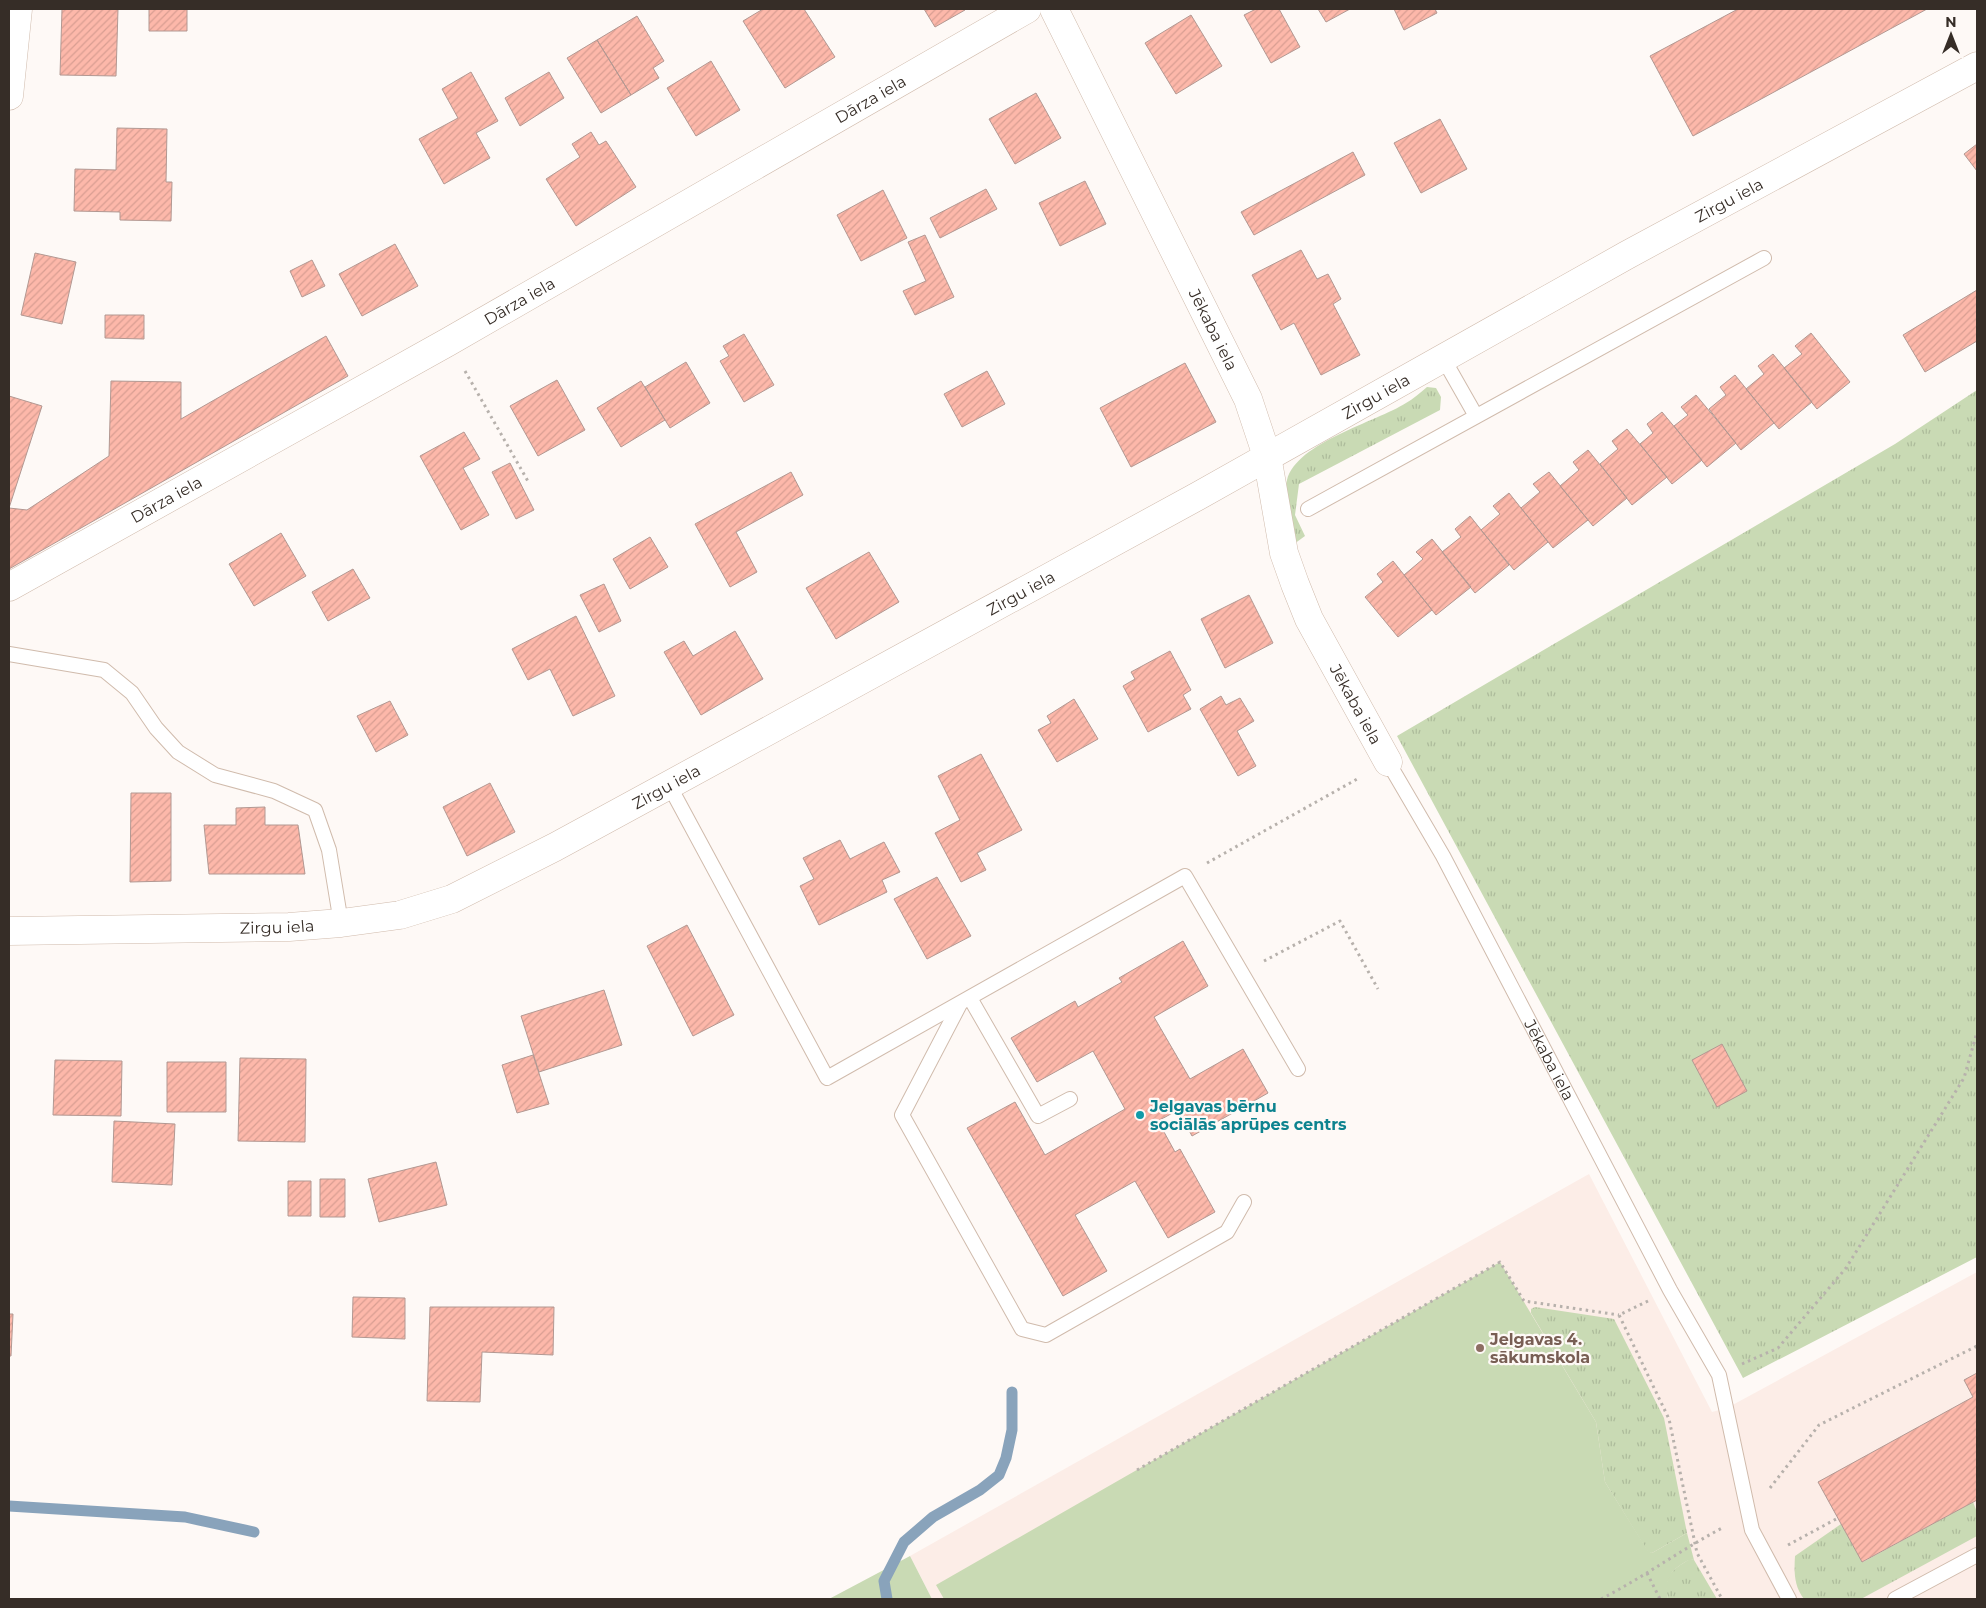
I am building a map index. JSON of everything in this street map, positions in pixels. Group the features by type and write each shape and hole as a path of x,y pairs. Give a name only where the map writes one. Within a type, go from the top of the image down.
{"street":[{"path":"9,96 18,9"},
{"name":"Dārza iela","path":"9,587 448,342 1027,9"},
{"name":"Jēkaba iela","path":"1054,9 1248,400 1267,456 1284,553 1295,584 1309,619 1388,762"},
{"name":"Zirgu iela","path":"9,931 289,927 341,923 400,915 452,899 669,786 1267,456 1642,246 1977,66"}],"lane":[{"path":"1308,509 1764,258"},
{"path":"1443,358 1476,416"},
{"path":"9,654 104,670 132,693 156,728 178,752 214,775 274,791 315,810 329,850 341,923"},
{"name":"Jēkaba iela","path":"1388,762 1443,856 1670,1290 1719,1374 1750,1513 1752,1530 1789,1599"},
{"path":"669,786 827,1078 1185,876 1298,1068"},
{"path":"965,1001 1038,1116 1070,1099"},
{"path":"965,1001 902,1114 1022,1329 1046,1335 1227,1232 1244,1202"},
{"path":"1895,1599 1977,1555"}],"path":[{"path":"448,342 529,483"},
{"path":"1185,876 1388,762"},
{"path":"1284,949 1340,921 1378,988"},
{"path":"1719,1374 1778,1348 1846,1268 1964,1078 1977,1032"},
{"path":"1137,1470 1500,1262 1524,1301 1619,1315 1670,1290"},
{"path":"1619,1315 1669,1419 1697,1553 1722,1599"},
{"path":"1601,1599 1647,1573 1695,1542 1750,1513 1819,1425 1977,1346"},
{"path":"1767,1557 1838,1518"},
{"path":"1647,1573 1660,1599"}],"shaded area":[{"name":"Jelgavas 4. sākumskola","path":"1589,1174 1712,1412 1727,1408 1977,1272 1977,1599 932,1599 910,1556"}],"green space":[{"path":"1427,387 1436,388 1441,397 1440,410 1299,484 1295,515 1305,536 1294,544 1285,496 1287,480 1294,467 1321,444 1393,410 1411,400"},
{"path":"1977,390 1977,1257 1743,1378 1397,736 1895,444"},
{"path":"1500,1262 1596,1422 1605,1482 1648,1551 1652,1553 1687,1533 1694,1560 1685,1562 1671,1574 1667,1583 1668,1599 944,1599 936,1585"},
{"path":"1535,1307 1614,1319 1664,1418 1687,1533 1652,1553 1648,1552 1605,1482 1596,1422 1531,1313 1531,1309"},
{"path":"1973,1502 1977,1512 1977,1536 1861,1599 1804,1599 1798,1589 1795,1579 1795,1556 1841,1524 1863,1562"},
{"path":"910,1556 932,1599 829,1599"},
{"path":"1690,1559 1694,1560 1717,1599 1668,1599 1667,1585 1670,1574"}],"building":[{"path":"62,9 118,9 116,76 60,75"},
{"path":"149,9 187,9 187,31 149,31"},
{"path":"763,9 804,9 835,57 785,88 743,21"},
{"path":"924,9 964,9 965,10 935,27"},
{"path":"1256,9 1279,9 1300,47 1271,63 1244,15"},
{"path":"1318,9 1350,9 1326,22"},
{"path":"1394,9 1435,9 1437,13 1404,30"},
{"path":"1738,9 1927,9 1693,136 1650,56"},
{"path":"1191,15 1222,66 1176,94 1145,43"},
{"path":"637,16 664,61 653,68 659,78 631,95 597,40"},
{"path":"597,40 631,95 601,113 567,58"},
{"path":"711,61 740,110 696,136 667,88"},
{"path":"471,72 498,121 476,133 490,158 444,184 419,139 458,118 442,89"},
{"path":"549,72 564,98 520,126 505,98"},
{"path":"1036,93 1061,138 1015,164 989,119"},
{"path":"1440,119 1467,169 1421,193 1394,143"},
{"path":"117,128 167,129 166,182 172,182 171,221 120,220 120,212 74,211 75,169 116,170"},
{"path":"591,132 599,145 606,141 636,187 576,226 546,179 580,157 572,144"},
{"path":"1977,144 1977,171 1964,154"},
{"path":"1353,152 1365,175 1254,235 1241,212"},
{"path":"1085,181 1106,224 1060,246 1039,203"},
{"path":"986,189 997,209 940,238 930,218"},
{"path":"883,190 907,238 861,261 837,215"},
{"path":"925,235 954,297 915,315 903,291 926,281 908,242"},
{"path":"395,244 418,286 362,316 339,274"},
{"path":"1301,250 1317,279 1328,274 1341,299 1333,304 1360,355 1321,375 1294,323 1281,330 1252,275"},
{"path":"35,253 76,262 62,324 21,315"},
{"path":"312,260 325,286 302,297 290,271"},
{"path":"1977,290 1977,341 1925,372 1903,335"},
{"path":"105,315 144,315 144,339 105,338"},
{"path":"1811,333 1850,382 1817,409 1784,368 1802,354 1795,346"},
{"path":"744,334 774,385 744,402 720,361 729,356 723,346"},
{"path":"326,336 348,376 9,569 9,508 27,510 109,456 111,381 181,382 181,419"},
{"path":"1773,354 1812,402 1779,429 1746,389 1764,374 1758,366"},
{"path":"686,362 710,403 670,428 645,387"},
{"path":"1185,363 1216,422 1131,467 1100,408"},
{"path":"987,371 1005,404 962,427 944,394"},
{"path":"1735,375 1774,423 1741,450 1709,409 1726,395 1720,387"},
{"path":"557,380 585,430 538,456 510,406"},
{"path":"641,381 665,420 621,447 597,408"},
{"path":"1696,395 1736,443 1707,467 1674,426 1688,415 1681,407"},
{"path":"9,396 42,406 9,508"},
{"path":"1662,412 1702,460 1672,484 1640,444 1653,433 1647,424"},
{"path":"1627,429 1667,477 1632,505 1600,464 1618,449 1612,441"},
{"path":"464,432 480,459 463,468 489,515 461,530 420,456"},
{"path":"1588,450 1627,498 1593,526 1560,486 1579,470 1573,462"},
{"path":"510,463 534,510 516,519 492,472"},
{"path":"791,472 803,495 736,532 757,572 730,587 695,524"},
{"path":"1549,472 1588,520 1553,548 1521,508 1540,492 1533,484"},
{"path":"1509,493 1548,542 1514,570 1481,530 1500,514 1493,506"},
{"path":"1470,516 1509,565 1475,593 1442,552 1461,537 1455,529"},
{"path":"281,533 306,576 254,606 229,564"},
{"path":"650,537 668,567 630,589 613,559"},
{"path":"1432,539 1471,587 1436,615 1404,575 1423,559 1416,552"},
{"path":"869,552 899,602 836,639 806,588"},
{"path":"1393,561 1432,610 1398,637 1365,597 1383,582 1377,574"},
{"path":"353,569 370,598 328,621 312,592"},
{"path":"604,584 621,621 599,632 580,595"},
{"path":"1249,595 1273,643 1225,668 1201,619"},
{"path":"576,616 615,696 573,716 550,669 528,680 512,649"},
{"path":"735,631 763,679 701,715 664,652 684,641 693,656"},
{"path":"1170,651 1191,690 1183,695 1191,709 1148,732 1123,686 1135,679 1131,672"},
{"path":"1221,696 1226,705 1240,698 1254,721 1237,731 1256,766 1238,776 1200,709"},
{"path":"1074,699 1098,739 1057,762 1038,730 1051,723 1047,716"},
{"path":"390,701 408,735 376,752 357,716"},
{"path":"981,754 1022,830 977,853 986,870 961,882 935,833 960,820 938,776"},
{"path":"490,783 515,832 467,856 443,807"},
{"path":"131,793 171,793 171,881 130,882"},
{"path":"265,807 265,825 298,825 305,874 209,874 204,825 236,825 236,808"},
{"path":"840,840 850,859 884,842 900,872 882,880 887,892 819,925 800,886 814,879 803,858"},
{"path":"937,877 971,936 927,959 894,899"},
{"path":"687,925 734,1015 693,1036 647,946"},
{"name":"Jelgavas bērnu sociālās aprūpes centrs","path":"1183,941 1208,986 1154,1017 1190,1079 1243,1049 1268,1093 1192,1136 1178,1110 1158,1121 1175,1152 1180,1149 1215,1212 1168,1238 1135,1181 1075,1215 1107,1271 1063,1296 967,1128 1015,1102 1045,1155 1125,1109 1093,1051 1037,1082 1011,1038 1075,1001 1078,1007 1122,982 1119,978"},
{"path":"604,990 622,1045 539,1072 521,1016"},
{"path":"1722,1044 1747,1091 1717,1107 1692,1060"},
{"path":"533,1055 549,1104 517,1113 502,1065"},
{"path":"240,1058 306,1059 305,1142 238,1141"},
{"path":"55,1060 122,1061 121,1116 53,1115"},
{"path":"167,1062 226,1062 226,1112 167,1112"},
{"path":"114,1121 175,1124 172,1185 112,1182"},
{"path":"436,1162 447,1205 379,1222 368,1179"},
{"path":"320,1179 345,1179 345,1217 320,1217"},
{"path":"288,1181 311,1181 311,1216 288,1216"},
{"path":"353,1297 405,1298 405,1339 352,1337"},
{"path":"430,1307 554,1307 553,1355 482,1352 480,1402 427,1401"},
{"path":"9,1314 13,1314 11,1356 9,1356"},
{"path":"1977,1373 1977,1500 1862,1562 1818,1482 1973,1397 1964,1380"}],"waterway":[{"path":"887,1599 884,1581 904,1542 933,1517 980,1490 999,1475 1006,1458 1012,1430 1012,1392"},
{"path":"9,1506 185,1517 254,1532"}],"place":[{"name":"Jelgavas bērnu sociālās aprūpes centrs","path":"1140,1115"},
{"name":"Jelgavas 4. sākumskola","path":"1480,1348"}]}
